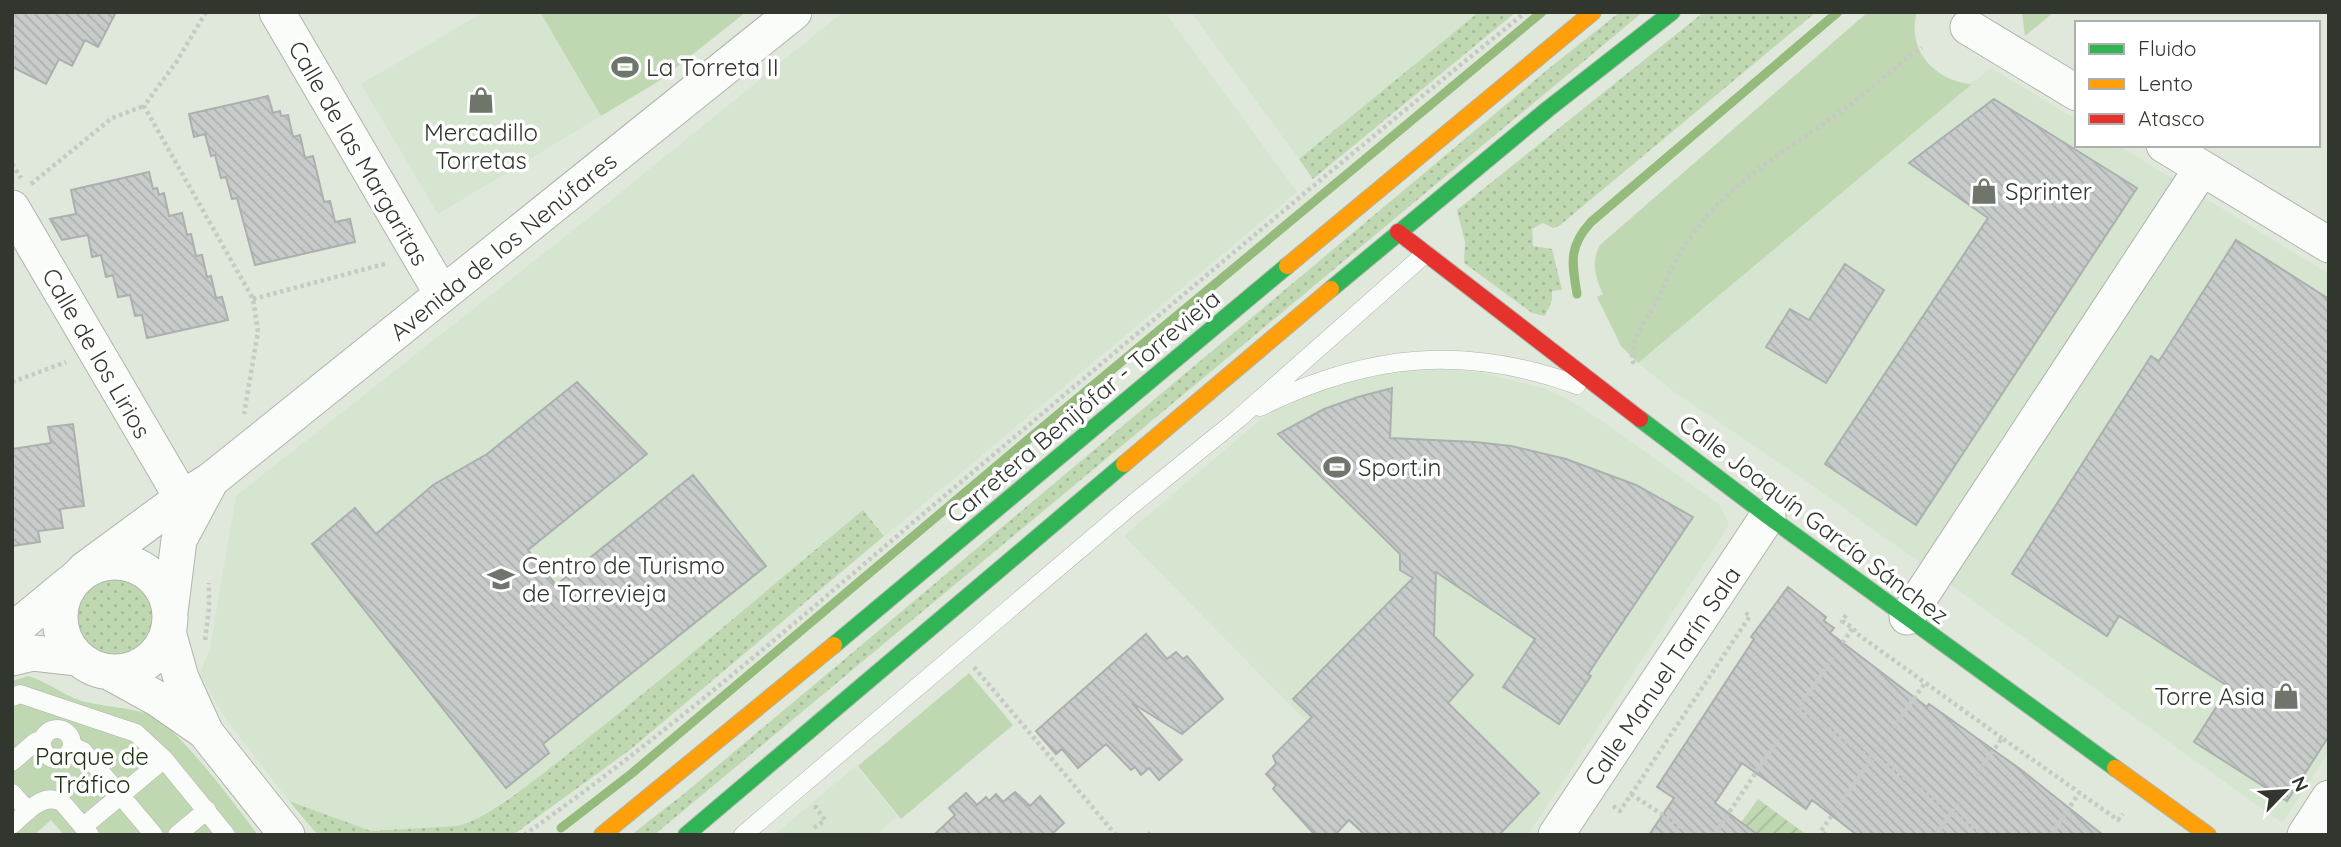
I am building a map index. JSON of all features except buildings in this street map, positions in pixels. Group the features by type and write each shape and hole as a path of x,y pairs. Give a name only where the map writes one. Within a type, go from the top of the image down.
{"main road":[{"name":"Carretera Benijófar - Torrevieja","path":"602,835 808,667 1593,12"},
{"path":"686,835 1398,232 1548,108 1672,12"},
{"name":"Calle Joaquín García Sánchez","path":"1398,232 1768,516 2208,835"}],"street":[{"name":"Calle de las Margaritas","path":"277,12 442,294"},
{"name":"Avenida de los Nenúfares","path":"12,631 77,577 181,498 211,480 794,12"},
{"path":"1968,27 2075,92"},
{"path":"2167,147 2329,245"},
{"path":"1907,617 2202,168"},
{"name":"Calle de los Lirios","path":"19,198 181,498"},
{"name":"Avenida de los Nenúfares","path":"169,623 179,540 211,480"},
{"name":"Calle Manuel Tarín Sala","path":"1556,835 1768,516"},
{"path":"206,733 158,698 94,665 67,645 59,614 62,598 77,577 100,563 116,561 133,564 148,572 160,584 167,599 169,623 181,678 206,733 287,835"},
{"path":"12,658 33,653 125,671 152,658 162,647 169,623"},
{"path":"2305,835 2329,798"}],"lane":[{"path":"743,835 1133,504 1238,419 1424,254"},
{"path":"1238,419 1312,384 1362,368 1400,361 1440,359 1524,369 1617,400"},
{"path":"12,697 20,695 136,733 164,759 226,835"},
{"path":"12,762 35,742 42,740 45,754 54,759 68,755 72,746 83,751 154,835"},
{"path":"12,825 45,800 57,799 87,831 121,795 164,759"},
{"path":"12,793 28,811"},
{"path":"177,835 207,810"}],"path":[{"path":"19,198 112,118 144,106 177,61 206,12"},
{"path":"524,835 609,774 692,706 1308,190 1526,12"},
{"path":"1634,364 1632,359 1635,343 1643,323 1677,259 1703,221 1724,199 1770,162 1851,104 1906,57 1922,48"},
{"path":"144,106 253,299 258,332 243,424"},
{"path":"253,299 397,260"},
{"path":"12,382 76,358"},
{"path":"204,650 209,608 208,572"},
{"path":"1604,800 1620,811 1750,616 1734,604"},
{"path":"1847,613 1842,621 1853,628 1856,634 2119,820 2124,812"},
{"path":"1714,835 1853,628"},
{"path":"972,665 1116,835"},
{"path":"1826,835 1821,831 1925,682"},
{"path":"1799,708 1871,759 1878,759 1983,835"},
{"path":"1936,835 2002,737"},
{"path":"814,828 825,820 816,807 815,793"},
{"path":"2051,835 2079,793"},
{"path":"1631,794 1693,835"},
{"path":"1148,835 1151,832 1154,835"}],"shaded area":[{"name":"Mercadillo Torretas","path":"484,12 540,12 601,116 438,214 361,84"},
{"path":"843,12 1165,12 1297,192 885,536 863,511 592,735 526,786 478,818 462,825 371,831 289,801 225,718 200,674 210,648 236,496 609,202"},
{"path":"1191,12 1479,12 1299,159"},
{"path":"1991,68 2075,119 2075,147 2121,147 2329,274 2329,752 2282,823 1806,481 1673,391 1638,363"},
{"path":"1414,369 1482,373 1543,388 1569,400 1720,505 1729,525 1528,835 1421,835 1124,536 1272,412 1340,382 1378,373"},
{"path":"856,766 897,816 876,835 774,835"}],"green space":[{"name":"La Torreta II","path":"540,12 746,12 659,81 601,116"},
{"path":"1479,12 1516,12 1313,179 1299,159"},
{"path":"1620,12 1643,12 654,835 631,835 685,793 1553,65"},
{"path":"1704,12 1816,12 1559,226 1553,228 1543,223 1532,229 1533,246 1552,249 1562,290 1552,291 1552,300 1545,316 1532,313 1464,263 1465,242 1457,210"},
{"path":"1868,12 1917,12 1916,39 1926,61 1946,77 1972,84 1638,363 1621,346 1597,297 1603,294 1595,270 1600,245"},
{"path":"2022,12 2054,12 2025,36"},
{"path":"863,510 884,536 631,749 513,835 318,835 289,801 371,831 456,826 481,817 597,730"},
{"path":"115,573 132,576 146,586 156,600 159,617 156,634 146,648 132,658 115,661 98,658 84,648 74,634 71,617 74,600 84,586 98,576"},
{"path":"969,673 1013,725 901,819 858,766"},
{"name":"Parque de Tráfico","path":"28,676 76,699 142,712 162,723 192,751 258,835 64,835 51,820 34,835 12,835 12,681"},
{"path":"1758,799 1807,835 1732,835"}],"waterway":[{"path":"561,828 631,774 1542,12"},
{"path":"1577,294 1575,248 1578,239 1591,222 1838,12"}],"traffic: fast":[{"path":"1331,289 1548,109 1672,12"},
{"path":"834,645 1287,266"},
{"path":"1640,419 1768,516 2115,768"},
{"path":"686,835 1124,464"}],"traffic: slow":[{"path":"1287,266 1593,12"},
{"path":"1124,464 1331,289"},
{"path":"602,835 834,645"},
{"path":"2115,768 2208,835"}],"traffic: jam":[{"path":"1398,232 1640,419"}],"place":[{"name":"La Torreta II","path":"625,67"},
{"name":"Mercadillo Torretas","path":"481,100"},
{"name":"Sprinter","path":"1984,191"},
{"name":"Sport.in","path":"1337,467"},
{"name":"Centro de Turismo de Torrevieja","path":"501,579"},
{"name":"Torre Asia","path":"2286,696"}]}
